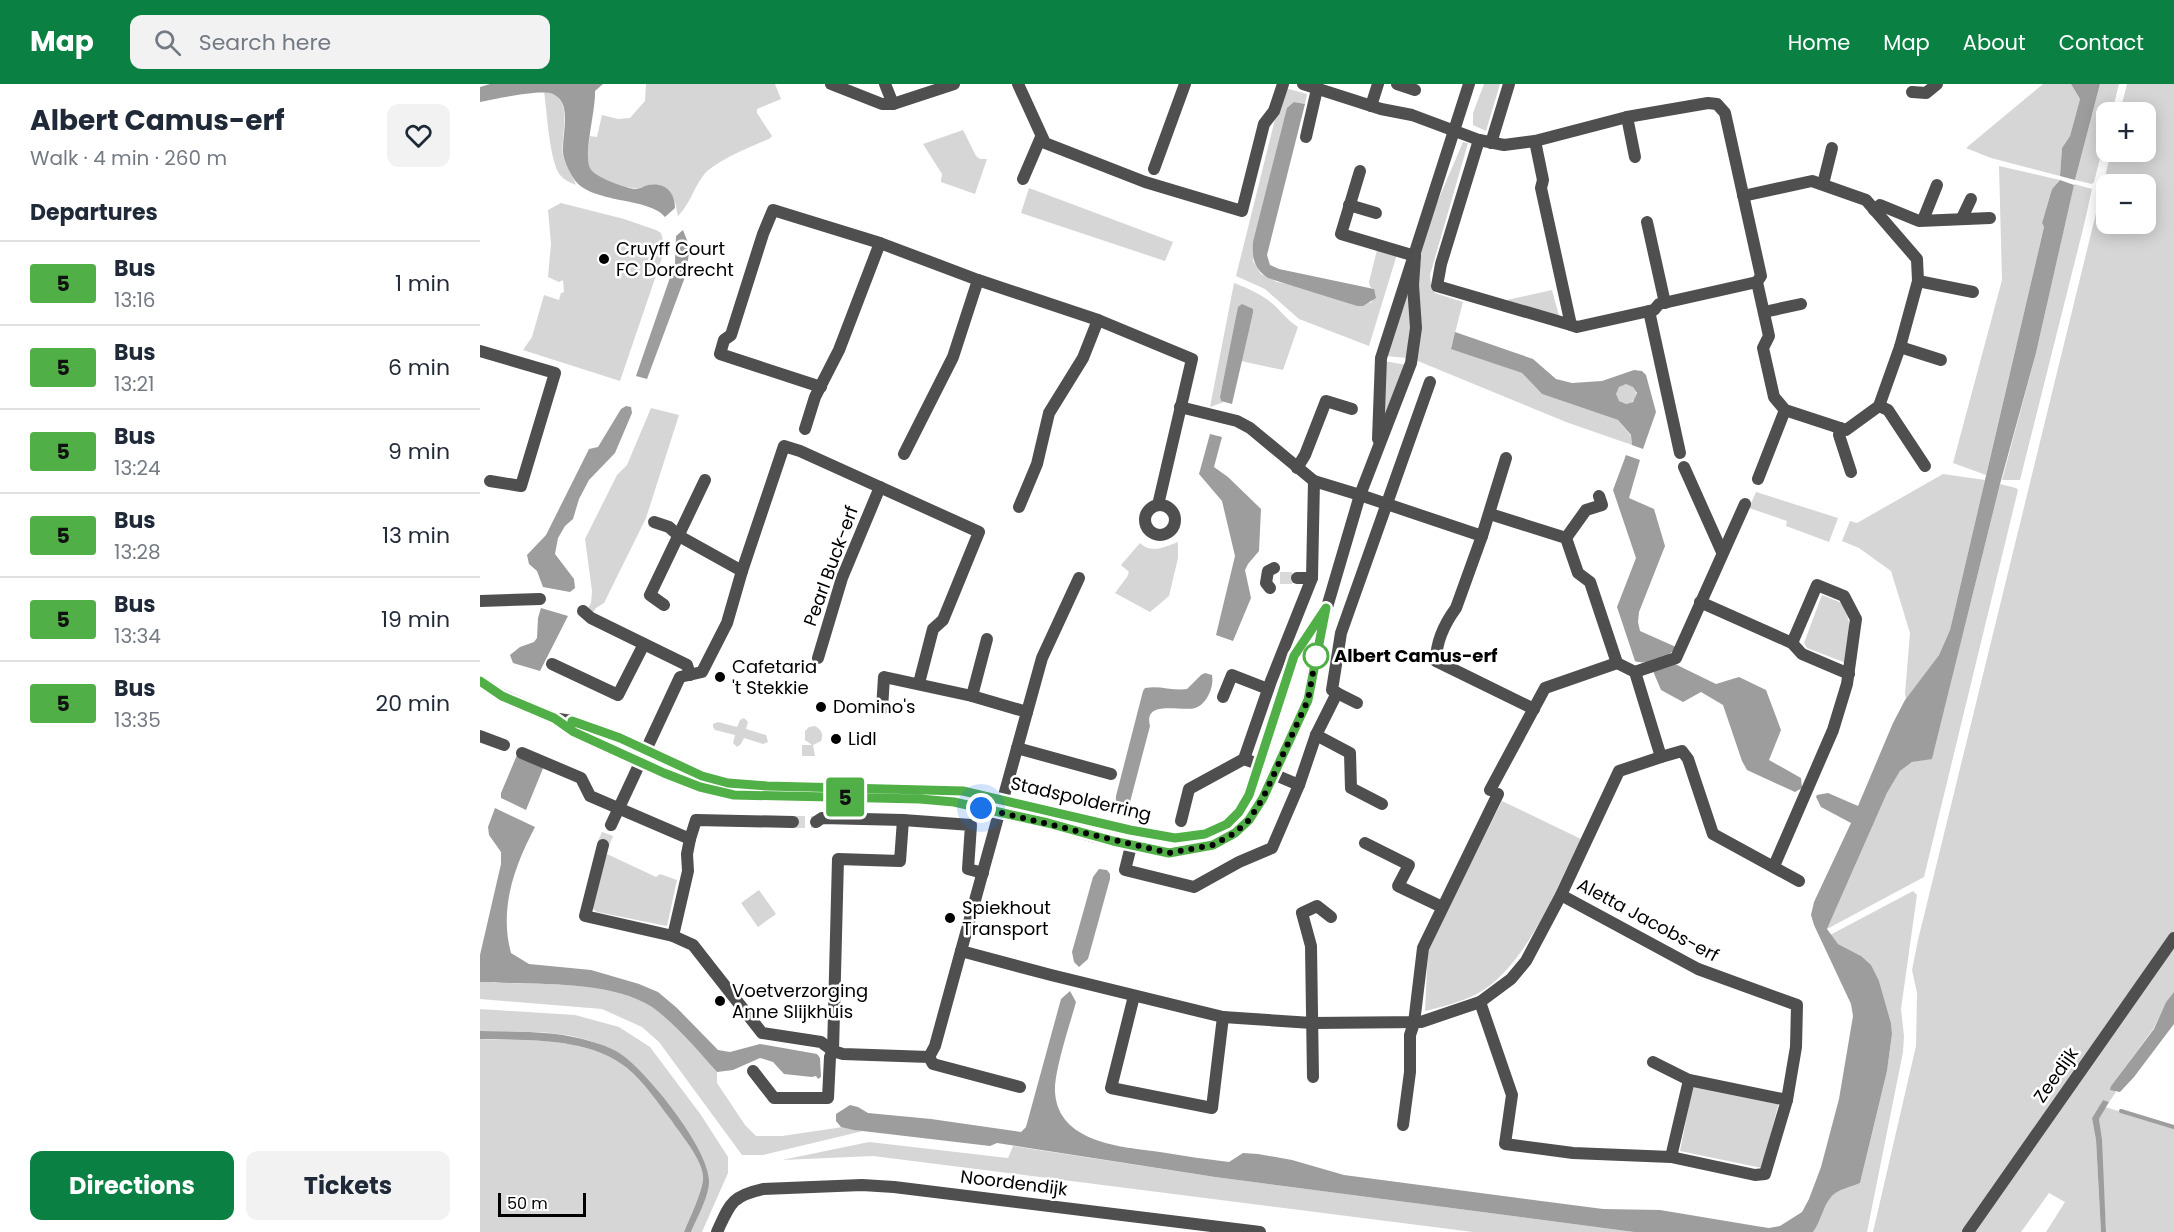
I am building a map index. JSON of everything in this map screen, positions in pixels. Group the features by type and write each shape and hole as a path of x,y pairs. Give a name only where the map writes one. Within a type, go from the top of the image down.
{"street":[{"path":"831,84 882,104 892,104 954,84"},
{"path":"885,84 892,104"},
{"path":"1017,84 1045,143 1145,182 1242,211 1264,124 1274,111 1283,84"},
{"path":"1154,169 1185,84"},
{"path":"1303,84 1371,106 1412,116 1485,141 1504,146 1535,141 1627,117 1708,103 1718,104 1725,113 1761,276 1757,282 1665,303 1649,311 1577,327 1437,286 1441,264 1485,141 1509,84"},
{"path":"1371,106 1378,84"},
{"path":"1396,84 1415,90"},
{"name":"Stadspolderring","path":"1378,449 1381,358 1469,84"},
{"path":"1912,92 1926,93 1938,84"},
{"path":"1306,137 1317,88"},
{"path":"1627,117 1635,157"},
{"path":"1023,179 1041,137"},
{"path":"1535,141 1543,180 1541,188 1572,325"},
{"path":"1823,184 1832,148"},
{"path":"1360,171 1341,234 1415,256"},
{"path":"1743,196 1812,181 1823,184 1866,200 1917,259 1918,281 1900,347 1879,406 1845,430 1785,410 1774,397 1763,348 1769,336 1757,282"},
{"path":"1923,220 1937,185"},
{"path":"1962,218 1971,199"},
{"path":"1349,205 1376,213"},
{"path":"1874,210 1880,205 1919,221 1990,218"},
{"path":"821,387 720,354 724,340 731,335 773,210 880,243 978,280 1098,320 1192,359 1158,505"},
{"path":"1647,222 1665,303"},
{"path":"805,429 815,397 839,350 880,243"},
{"name":"Stadspolderring","path":"480,681 502,696 554,718 572,721 620,738 643,756 702,776 742,785 957,790 1131,846 1169,853 1213,845 1235,833 1249,820 1263,798 1308,700 1326,608 1360,495 1411,363 1416,328 1413,285 1415,256"},
{"path":"904,454 953,357 978,280"},
{"path":"1918,281 1973,292"},
{"path":"1764,312 1801,304"},
{"path":"1649,311 1680,453"},
{"path":"1019,507 1037,464 1049,413 1083,358 1098,320"},
{"path":"1900,347 1941,360"},
{"path":"480,351 555,373 521,486 490,481"},
{"path":"1357,703 1332,690 1341,633 1430,382"},
{"path":"1297,468 1305,455 1326,401 1352,409"},
{"path":"1879,406 1888,410 1925,466"},
{"path":"1180,407 1237,421 1263,438 1314,481 1482,536"},
{"path":"1758,479 1785,410"},
{"path":"1840,428 1839,435 1851,472"},
{"path":"611,825 680,677 702,672 727,623 784,446 800,451 978,532 943,620 933,629 919,683"},
{"path":"1506,458 1490,514 1456,608 1437,646 1436,661 1534,709"},
{"path":"1684,467 1722,552"},
{"path":"664,605 650,595 705,480"},
{"path":"1181,821 1189,789 1244,759 1312,578 1314,481"},
{"name":"Pearl Buck-erf","path":"818,658 842,578 880,488"},
{"path":"1566,538 1586,510 1602,505 1599,496"},
{"path":"1566,538 1578,573 1590,582 1617,663 1635,672 1676,658 1745,504"},
{"path":"1490,514 1566,538"},
{"path":"654,522 669,527 679,536 742,571"},
{"path":"929,1057 935,1047 1042,658 1079,578"},
{"path":"1297,578 1312,578"},
{"path":"1792,643 1817,585 1844,596 1856,619 1849,674 1833,730 1774,866 1799,881"},
{"path":"480,601 540,599"},
{"path":"1700,602 1792,643 1802,654 1849,674"},
{"name":"Stadspolderring","path":"1002,806 1175,838 1205,834 1227,824 1239,812 1249,795 1294,656 1326,608"},
{"path":"583,611 591,618 687,665 690,675"},
{"path":"972,696 987,639"},
{"path":"552,664 618,695 644,644"},
{"path":"1514,700 1617,663"},
{"path":"1635,672 1661,758"},
{"path":"1223,697 1232,675 1270,685"},
{"path":"882,709 884,677 919,683 1027,712"},
{"path":"1403,1125 1410,1072 1410,1035 1414,1023 1423,948 1494,792 1545,688"},
{"name":"Stadspolderring","path":"480,692 502,696"},
{"path":"1131,846 1125,870 1194,887 1239,862 1272,848 1299,785 1316,735 1337,693"},
{"path":"1316,735 1350,753 1351,788 1382,804"},
{"path":"480,736 504,745"},
{"path":"1017,748 1111,774"},
{"name":"Aletta Jacobs-erf","path":"961,951 1223,1017 1312,1023 1421,1022 1480,1002 1511,979 1526,961 1561,895 1619,771 1682,751 1688,759 1713,834 1774,866"},
{"path":"522,753 581,778 590,796 690,839"},
{"path":"1244,759 1258,764"},
{"path":"1273,774 1299,785"},
{"path":"816,822 822,819 903,820 971,825 968,869 983,873"},
{"path":"673,936 688,871 687,854 696,820 793,822"},
{"path":"753,1071 774,1098 828,1098 830,1057 833,1051 838,859 900,861 903,820"},
{"path":"1365,843 1409,865 1398,886 1443,907"},
{"path":"603,845 585,916 673,936 693,945 700,951 762,1033 821,1042 833,1051 843,1054 929,1057"},
{"name":"Aletta Jacobs-erf","path":"1480,1002 1512,1095 1505,1144 1573,1153 1671,1157 1755,1175 1765,1174 1787,1100 1796,1047 1797,1005 1698,969 1561,895"},
{"path":"1314,1077 1311,946 1302,914 1317,906 1331,917"},
{"name":"Zeedijk","path":"1968,1232 2174,938"},
{"path":"1134,996 1111,1088 1212,1108 1223,1017"},
{"path":"929,1057 933,1064 1020,1087"},
{"path":"1653,1062 1689,1080 1787,1100"},
{"path":"1671,1157 1689,1080"},
{"name":"Noordendijk","path":"717,1232 727,1209 739,1196 763,1189 862,1185 894,1186 1260,1232"}],"shaded area":[{"path":"490,84 603,84 595,91 588,153 590,168 603,178 630,188 637,189 654,184 664,187 671,193 675,208 665,217 647,206 606,197 582,187 574,179 564,158 565,114 560,99 553,94 539,93 480,102 480,87"},
{"path":"646,84 775,84 781,99 757,109 757,113 772,136 715,165 703,176 686,207 678,216 675,202 648,185 636,188 615,184 595,174 588,165 590,136 597,137 602,115 618,119 630,118 645,101"},
{"path":"1484,84 1500,84 1486,131 1473,125 1473,113"},
{"path":"2043,84 2071,84 2080,99 2070,136 2062,148 2060,176 1991,158 1966,148"},
{"path":"2071,84 2100,84 2075,180 2060,176 2062,148 2070,136 2080,99"},
{"path":"2100,84 2119,84 2114,102 2096,102 2096,162 2099,162 2094,182 2092,184 2075,180"},
{"path":"2127,84 2174,84 2174,934 1963,1232 1873,1232 1916,1046 1917,993 1912,970 1918,940 2096,213 2096,234 2156,234 2156,174 2106,174 2109,162 2156,162 2156,102 2122,102"},
{"path":"1285,88 1307,94 1305,104 1294,102 1253,261 1261,274 1277,282 1294,285 1357,306 1372,302 1374,289 1370,287 1369,282 1378,246 1398,251 1369,346 1299,319 1265,289 1236,276 1282,91"},
{"path":"544,91 554,94 561,101 564,109 564,159 576,185 562,177 555,164 550,144"},
{"path":"1294,102 1305,104 1267,255 1270,265 1279,269 1374,289 1376,298 1363,306 1268,278 1255,263 1253,242 1287,108"},
{"path":"963,130 976,156 980,159 987,159 975,194 941,182 942,174 923,144"},
{"path":"1463,142 1468,143 1430,275 1435,293 1463,302 1451,348 1522,373 1542,394 1618,420 1631,436 1632,445 1566,422 1413,359 1421,252 1430,219"},
{"path":"1999,166 2060,180 2052,189 2042,223 2044,227 1986,475 1953,463 2002,280"},
{"path":"2060,180 2074,185 2036,353 2000,484 1932,759 1912,762 1900,771 1887,793 1827,929 1838,944 1861,956 1871,965 1879,981 1892,1034 1887,1071 1860,1183 1832,1196 1813,1232 1634,1232 1215,1177 997,1143 990,1146 854,1130 841,1127 836,1121 836,1114 850,1105 868,1113 931,1119 1021,1132 1026,1127 1061,999 1070,991 1076,1002 1057,1072 1055,1092 1059,1109 1067,1122 1094,1139 1128,1148 1229,1162 1243,1153 1258,1154 1292,1160 1344,1175 1603,1209 1660,1210 1769,1228 1780,1226 1802,1212 1821,1167 1839,1099 1853,1016 1851,1004 1811,915 1814,902 1851,823 1821,807 1816,797 1828,793 1858,806 1905,700 1939,655 1950,630 2044,227 2042,223 2052,189"},
{"path":"2074,184 2092,189 2084,225 2020,480 2002,480 2036,353"},
{"path":"1029,188 1173,242 1165,261 1021,213"},
{"path":"561,203 624,219 661,233 663,255 620,381 523,350 532,337 544,295 559,300 561,293 564,292 563,280 559,282 548,277 551,244 548,210"},
{"path":"683,230 690,248 685,277 647,379 636,376 675,263 676,236"},
{"path":"1234,283 1269,301 1298,327 1283,370 1241,361 1253,313 1239,307 1220,397 1224,402 1210,407"},
{"path":"1409,286 1411,339 1407,358 1386,356"},
{"path":"1552,290 1559,316 1508,304 1507,300"},
{"path":"1242,304 1253,309 1253,313 1232,404 1221,401 1220,397 1238,307"},
{"path":"1455,332 1533,359 1556,379 1572,383 1602,381 1634,370 1642,371 1646,375 1656,412 1643,449 1632,445 1631,435 1618,420 1542,394 1522,373 1451,349","holes":["1626,384 1633,387 1637,393 1633,402 1626,404 1619,401 1616,394 1619,387"]},
{"path":"1384,361 1407,365 1380,435"},
{"path":"1626,384 1633,387 1636,394 1633,401 1626,404 1619,401 1616,394 1619,387"},
{"path":"626,406 631,407 632,413 615,453 589,480 579,499 573,519 565,526 558,538 555,554 574,579 575,588 570,592 543,587 537,571 529,564 527,555 546,535 589,449 598,447 621,409"},
{"path":"651,408 679,415 646,518 604,603 593,612 587,610 591,603 592,591 585,539 617,475 627,465"},
{"path":"1210,434 1222,437 1214,467 1228,477 1261,509 1259,551 1245,570 1251,598 1233,641 1216,635 1235,556 1222,501 1199,474"},
{"path":"1626,455 1640,460 1629,498 1654,509 1665,546 1639,612 1640,631 1676,647 1664,657 1645,662 1635,661 1617,607 1636,558 1613,490"},
{"path":"1943,474 1985,480 1950,630 1939,655 1906,699 1910,633 1891,571 1859,548 1842,541 1850,521 1857,523"},
{"path":"2000,484 2018,490 1924,877 1827,929 1887,793 1900,771 1912,762 1932,758"},
{"path":"1756,492 1838,518 1829,542 1786,526 1787,521 1749,508"},
{"path":"1178,542 1178,558 1169,596 1150,612 1115,593 1129,572 1121,565 1140,543 1153,549"},
{"path":"1822,595 1842,603 1846,612 1850,633 1846,663 1807,648 1804,643"},
{"path":"541,608 568,616 540,671 513,663 510,655 537,638"},
{"path":"1673,663 1716,684 1739,677 1766,690 1781,730 1769,760 1801,778 1802,788 1795,792 1747,770 1723,705 1701,692 1683,702 1661,690 1653,671"},
{"path":"1205,673 1212,675 1212,685 1208,696 1200,706 1189,709 1157,709 1152,712 1129,806 1119,805 1116,802 1116,796 1143,691 1150,687 1187,689"},
{"path":"744,718 748,722 746,729 766,735 768,742 763,744 744,738 737,747 733,743 735,735 715,730 713,727 713,724 718,722 737,727 740,720"},
{"path":"815,726 820,730 822,736 821,741 813,745 815,756 802,756 802,745 812,745 805,740 805,731"},
{"path":"517,755 544,766 526,810 501,798"},
{"path":"1502,801 1581,839 1538,924 1511,965 1477,994 1425,1011 1428,949"},
{"path":"495,808 535,827 521,857 511,888 507,920 511,953 529,964 591,970 658,992 718,1050 730,1052 760,1044 817,1054 820,1058 821,1077 818,1079 816,1076 784,1074 773,1062 760,1058 733,1070 717,1072 670,1022 652,1007 614,992 569,985 480,982 480,955 501,864 501,852 489,835 488,827"},
{"path":"607,854 656,877 660,874 677,880 667,926 597,912 593,909 592,902"},
{"path":"1099,869 1107,870 1110,879 1088,959 1079,967 1074,962 1072,952 1093,877"},
{"path":"759,890 776,914 758,927 741,903"},
{"path":"1913,891 1917,895 1901,1009 1903,1052 1867,1232 1813,1232 1832,1196 1860,1183 1887,1071 1892,1034 1879,981 1861,956 1838,944 1830,935"},
{"path":"2174,948 2174,992 2166,1002 2154,1028 2111,1086 2116,1092 2109,1102 2103,1100 2092,1118 2096,1140 2101,1232 2046,1232 2065,1202 2049,1193 2021,1232 1973,1232"},
{"path":"480,982 592,988 634,998 652,1007 678,1029 717,1072 717,1083 745,1125 756,1136 782,1136 843,1127 863,1131 763,1155 742,1155 659,1042 642,1027 602,1009 480,999"},
{"path":"2174,992 2174,1024 2120,1092 2110,1090 2154,1029 2166,1002"},
{"path":"480,1009 575,1015 619,1027 650,1047 701,1115 728,1157 728,1173 702,1232 691,1232 709,1182 672,1112 641,1072 622,1057 599,1044 572,1036 538,1032 480,1031"},
{"path":"480,1031 566,1035 601,1044 622,1055 633,1064 675,1113 699,1150 706,1167 709,1181 707,1194 691,1232 684,1232 702,1186 703,1173 700,1165 692,1149 650,1092 627,1068 612,1058 576,1045 537,1040 480,1039"},
{"path":"480,1039 537,1040 576,1045 612,1058 627,1068 650,1092 692,1148 703,1173 698,1199 684,1232 480,1232"},
{"path":"1693,1085 1779,1102 1762,1168 1680,1151"},
{"path":"2103,1100 2109,1102 2099,1119 2106,1232 2101,1232 2096,1140 2092,1118"},
{"path":"2105,1107 2174,1128 2174,1232 2106,1232 2099,1119"},
{"path":"869,1142 1008,1158 1013,1146 1215,1177 1634,1232 1473,1232 873,1156 782,1160"}],"waterway":[{"path":"2121,1111 2174,1127"}],"tunnel":[{"path":"1280,578 1297,578"},
{"path":"793,822 816,822"},
{"path":"603,845 611,825"}],"bus line":[{"name":"5","path":"480,681 502,696 554,718 574,732 664,773 718,792 734,795 920,799 954,802 1048,823 1131,846 1169,853 1213,845 1235,833 1249,820 1263,798 1308,700 1326,608 1294,656 1249,795 1239,812 1227,824 1205,834 1175,838 1130,830 963,791 728,783 702,776 620,738 572,721"}],"place":[{"name":"Cruyff Court FC Dordrecht","path":"604,259"},
{"name":"Albert Camus-erf","path":"1316,656"},
{"name":"Cafetaria 't Stekkie","path":"720,677"},
{"name":"Domino's","path":"821,707"},
{"name":"Lidl","path":"836,739"},
{"name":"Spiekhout Transport","path":"950,918"},
{"name":"Voetverzorging Anne Slijkhuis","path":"720,1001"}],"route":[{"path":"981,808 1048,823 1131,846 1169,853 1213,845 1235,833 1249,820 1263,798 1308,700 1316,656"}]}
